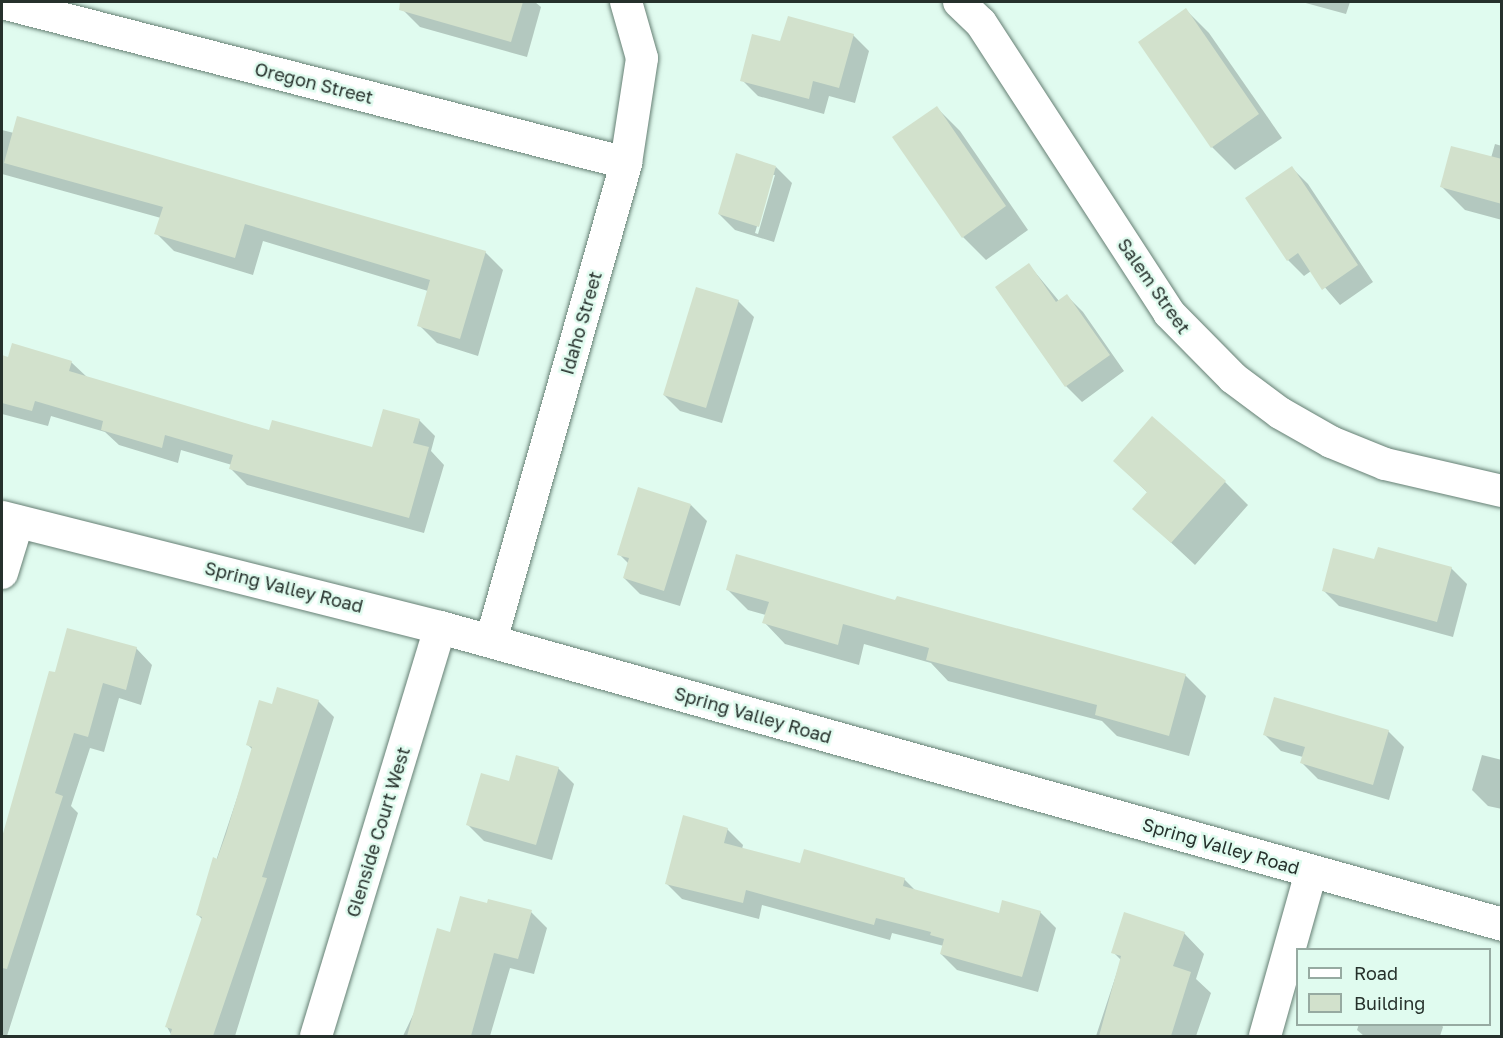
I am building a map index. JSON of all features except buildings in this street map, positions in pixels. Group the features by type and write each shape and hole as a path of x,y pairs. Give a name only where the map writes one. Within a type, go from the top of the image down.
{"street":[{"name":"Idaho Street","path":"491,641 626,163 642,58 626,2"},
{"name":"Salem Street","path":"959,2 981,22 1169,313 1233,378 1280,413 1332,442 1385,464 1502,491"},
{"name":"Oregon Street","path":"2,3 626,163"},
{"name":"Spring Valley Road","path":"10,519 440,627 1502,924"},
{"path":"2,573 10,519"},
{"name":"Glenside Court West","path":"316,1036 440,627"},
{"path":"1265,1036 1311,872"}]}
